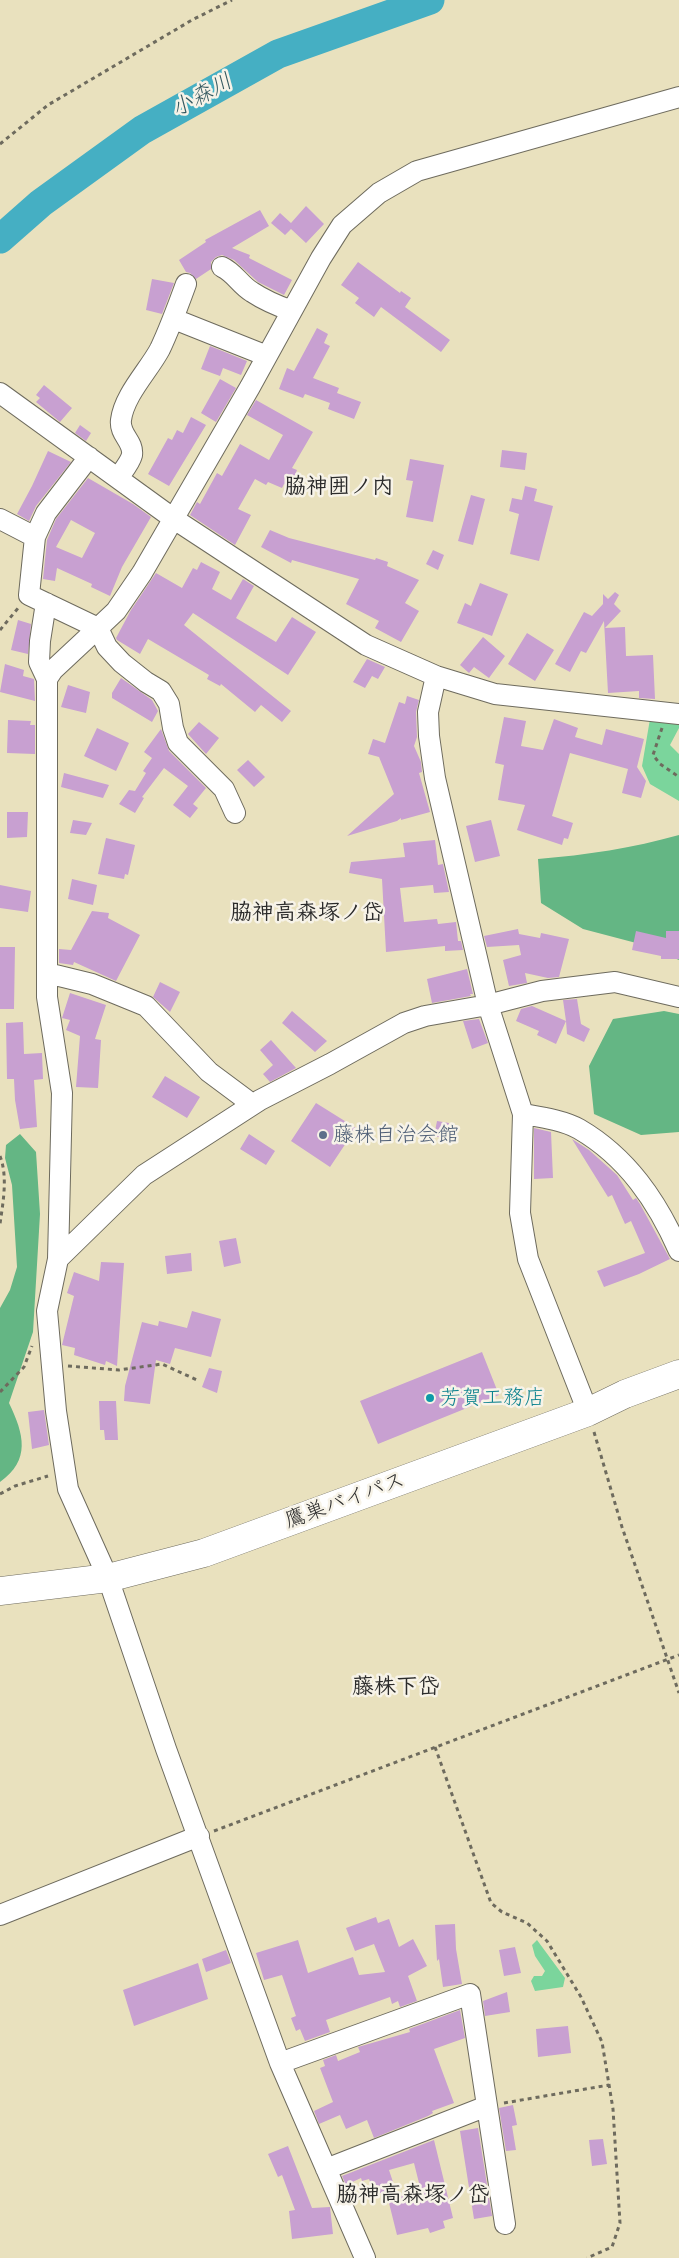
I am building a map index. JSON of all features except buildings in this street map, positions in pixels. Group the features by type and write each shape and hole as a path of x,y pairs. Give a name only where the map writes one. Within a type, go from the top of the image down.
{"highway":[{"name":"鷹巣バイパス","path":"0,1591 108,1578 204,1553 588,1412 626,1394 679,1374"}],"street":[{"path":"47,679 54,670 116,612 142,573 321,258 342,225 379,193 417,171 679,97"},
{"path":"222,267 232,272 240,283 251,292 292,311"},
{"path":"118,478 132,455 130,443 122,434 121,419 131,395 159,351 174,319 186,284"},
{"path":"174,319 267,356"},
{"path":"0,393 174,519 366,645 436,676 496,694 673,714"},
{"path":"88,457 46,513 35,538 40,641 39,662 47,679 47,997 62,1093 58,1259 47,1311 56,1410 68,1489 108,1578 163,1741 280,2064 365,2258"},
{"path":"0,519 35,538"},
{"path":"37,599 98,628 107,647 122,663 161,691 169,704 178,743 224,789 234,813"},
{"path":"436,676 428,712 429,736 435,778 488,1004 523,1114 520,1213 528,1259 588,1412"},
{"path":"47,973 92,984 146,1006 209,1072 252,1104"},
{"path":"58,1259 144,1175 252,1104 404,1023 424,1016 488,1004 542,991 615,982 679,997"},
{"path":"523,1114 577,1128 622,1160 648,1193 679,1251"},
{"path":"0,1915 199,1836"},
{"path":"280,2064 470,1994 505,2224"},
{"path":"326,2169 487,2106"}],"path":[{"path":"0,144 48,104 184,25 232,0"},
{"path":"0,630 37,599"},
{"path":"673,714 653,755 660,764 679,777"},
{"path":"0,1156 3,1164 4,1187 0,1224"},
{"path":"0,1392 24,1367 34,1343"},
{"path":"52,1367 119,1370 162,1364 197,1380"},
{"path":"588,1412 622,1527 679,1693"},
{"path":"0,1494 15,1486 66,1471"},
{"path":"0,1488 7,1491"},
{"path":"199,1836 679,1655"},
{"path":"435,1747 491,1903 502,1912 527,1923 547,1941 582,1997 602,2042 613,2109 620,2223 612,2247 587,2258"},
{"path":"487,2106 609,2085"}],"green space":[{"path":"650,719 679,724 679,728 670,745 679,754 679,801 650,784 642,766"},
{"path":"679,835 679,960 640,944 583,929 541,903 538,859 609,850"},
{"path":"664,1011 679,1014 679,1132 641,1135 594,1114 589,1066 613,1019"},
{"path":"20,1134 36,1152 40,1214 33,1332 9,1403 18,1425 22,1446 17,1465 0,1482 0,1308 10,1290 17,1267 12,1185 5,1158 6,1145"},
{"path":"537,1940 565,1978 563,1987 535,1991 531,1981 534,1976 542,1976 545,1971 535,1956 532,1945"}],"waterway":[{"name":"小森川","path":"0,239 41,203 142,130 278,54 430,0"}],"place":[{"name":"藤株自治会館","path":"323,1135"},
{"name":"芳賀工務店","path":"430,1398"}],"district":[{"name":"脇神囲ノ内","path":"339,487"},
{"name":"脇神高森塚ノ岱","path":"307,913"},
{"name":"藤株下岱","path":"396,1687"},
{"name":"脇神高森塚ノ岱","path":"413,2195"}]}
